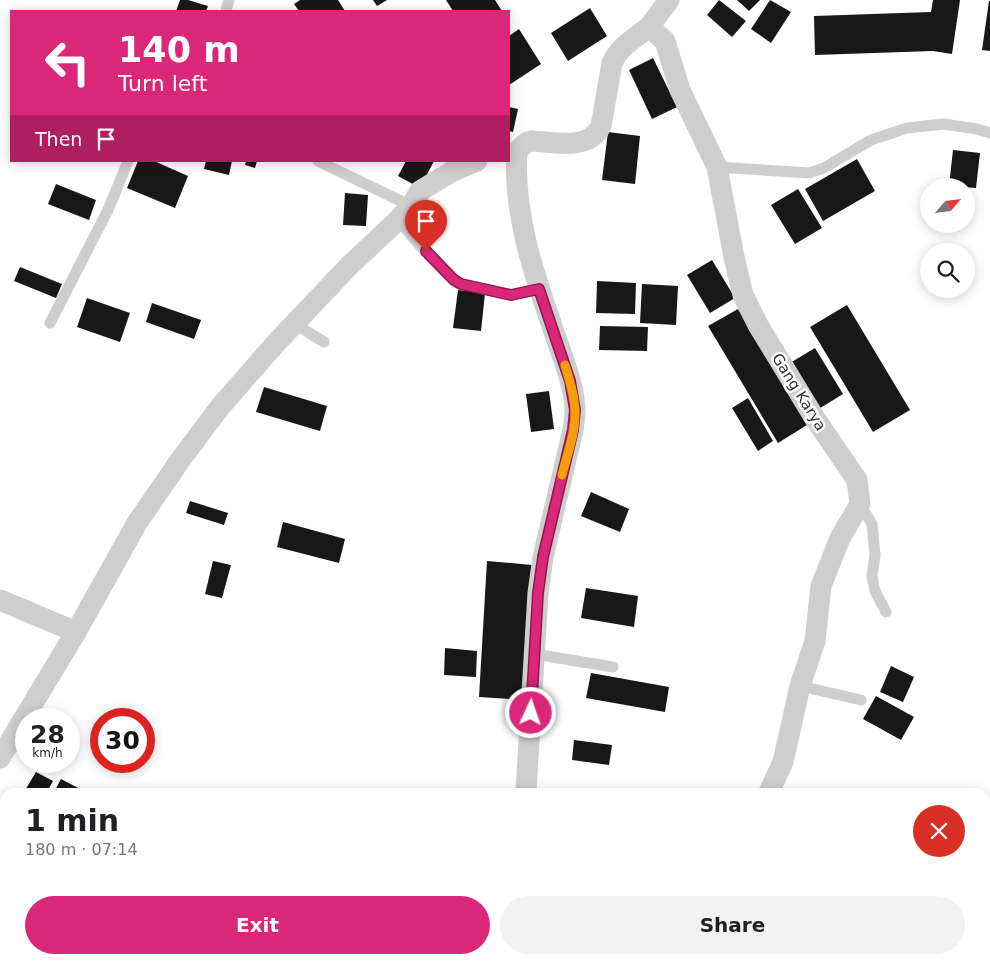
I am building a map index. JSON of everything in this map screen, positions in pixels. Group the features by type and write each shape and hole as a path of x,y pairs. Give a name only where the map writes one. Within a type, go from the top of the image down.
{"street":[{"path":"526,788 538,593 543,557 573,430 575,410 570,381 539,289 525,238 513,152 532,140 582,142 596,135 601,126 615,55 650,27 670,0"},
{"name":"Gang Karya","path":"650,27 666,41 680,90 717,166 743,295 758,325 814,417 857,480 860,504"},
{"path":"0,758 76,632 137,523 220,407 349,266 405,213 420,191 451,172 475,162"},
{"path":"771,788 784,762 800,686 815,641 821,586 840,538 860,504"},
{"path":"0,600 76,632"}],"lane":[{"path":"717,166 809,173 824,168 871,140 907,128 944,124 990,133"},
{"path":"50,323 108,210 128,162"},
{"path":"320,162 405,213 433,259 454,280 461,284 511,295 539,289"},
{"path":"295,324 324,342"},
{"path":"860,504 872,524 876,555 872,576 875,591 886,612"},
{"path":"534,654 613,667"},
{"path":"800,686 861,700"}],"building":[{"path":"180,0 188,0 208,6 206,10 176,10"},
{"path":"300,0 338,0 344,10 298,10 294,4"},
{"path":"373,0 387,0 377,6"},
{"path":"446,0 495,0 501,10 452,10"},
{"path":"719,0 746,21 732,37 707,15"},
{"path":"737,0 760,0 749,11"},
{"path":"770,0 791,12 771,43 751,29"},
{"path":"933,0 960,0 952,54 933,51 815,55 814,16 931,12"},
{"path":"990,1 990,51 982,50"},
{"path":"590,8 607,36 568,61 551,33"},
{"path":"519,29 541,64 510,84 510,35"},
{"path":"653,58 677,107 652,119 629,70"},
{"path":"510,107 518,109 513,132 510,131"},
{"path":"608,132 640,136 635,184 602,180"},
{"path":"953,150 980,153 976,188 975,178 950,178"},
{"path":"857,159 875,191 823,221 805,189"},
{"path":"138,162 156,162 188,176 175,208 127,188"},
{"path":"206,162 232,162 229,175 204,169"},
{"path":"246,162 257,162 255,168 245,165"},
{"path":"405,162 433,162 420,188 398,176"},
{"path":"56,184 96,200 89,220 48,204"},
{"path":"798,189 822,228 795,244 771,205"},
{"path":"345,193 368,195 366,226 343,225"},
{"path":"712,260 735,298 710,313 687,275"},
{"path":"20,267 62,284 56,298 14,281"},
{"path":"597,281 636,283 635,314 596,313"},
{"path":"642,284 678,286 676,325 640,323"},
{"path":"458,290 485,293 481,331 453,328"},
{"path":"87,298 130,313 120,342 77,327"},
{"path":"152,303 201,320 194,339 146,322"},
{"path":"847,305 910,410 873,432 810,327"},
{"path":"738,309 807,425 778,443 708,326"},
{"path":"600,326 648,327 647,351 599,350"},
{"path":"815,348 843,394 817,410 790,363"},
{"path":"264,387 327,406 320,431 256,412"},
{"path":"549,391 554,429 531,432 526,394"},
{"path":"748,398 773,441 758,451 732,408"},
{"path":"591,492 629,509 620,532 581,516"},
{"path":"190,501 228,513 224,525 186,513"},
{"path":"283,522 345,539 339,563 277,547"},
{"path":"213,561 231,565 222,598 205,594"},
{"path":"487,561 532,565 523,700 479,697"},
{"path":"586,588 638,596 634,627 581,618"},
{"path":"445,648 477,651 476,677 444,675"},
{"path":"891,666 914,677 903,702 880,692"},
{"path":"591,673 669,687 665,712 586,698"},
{"path":"876,696 914,717 901,740 863,719"},
{"path":"574,740 612,745 609,765 572,760"},
{"path":"35,773 38,773 53,781 49,788 26,788"},
{"path":"61,779 78,788 56,788"}],"slow traffic":[{"path":"562,475 573,430 575,410 565,365"}],"route":[{"path":"426,251 454,280 461,284 511,295 539,289 570,381 575,410 573,430 543,557 538,593 531,713"}]}
